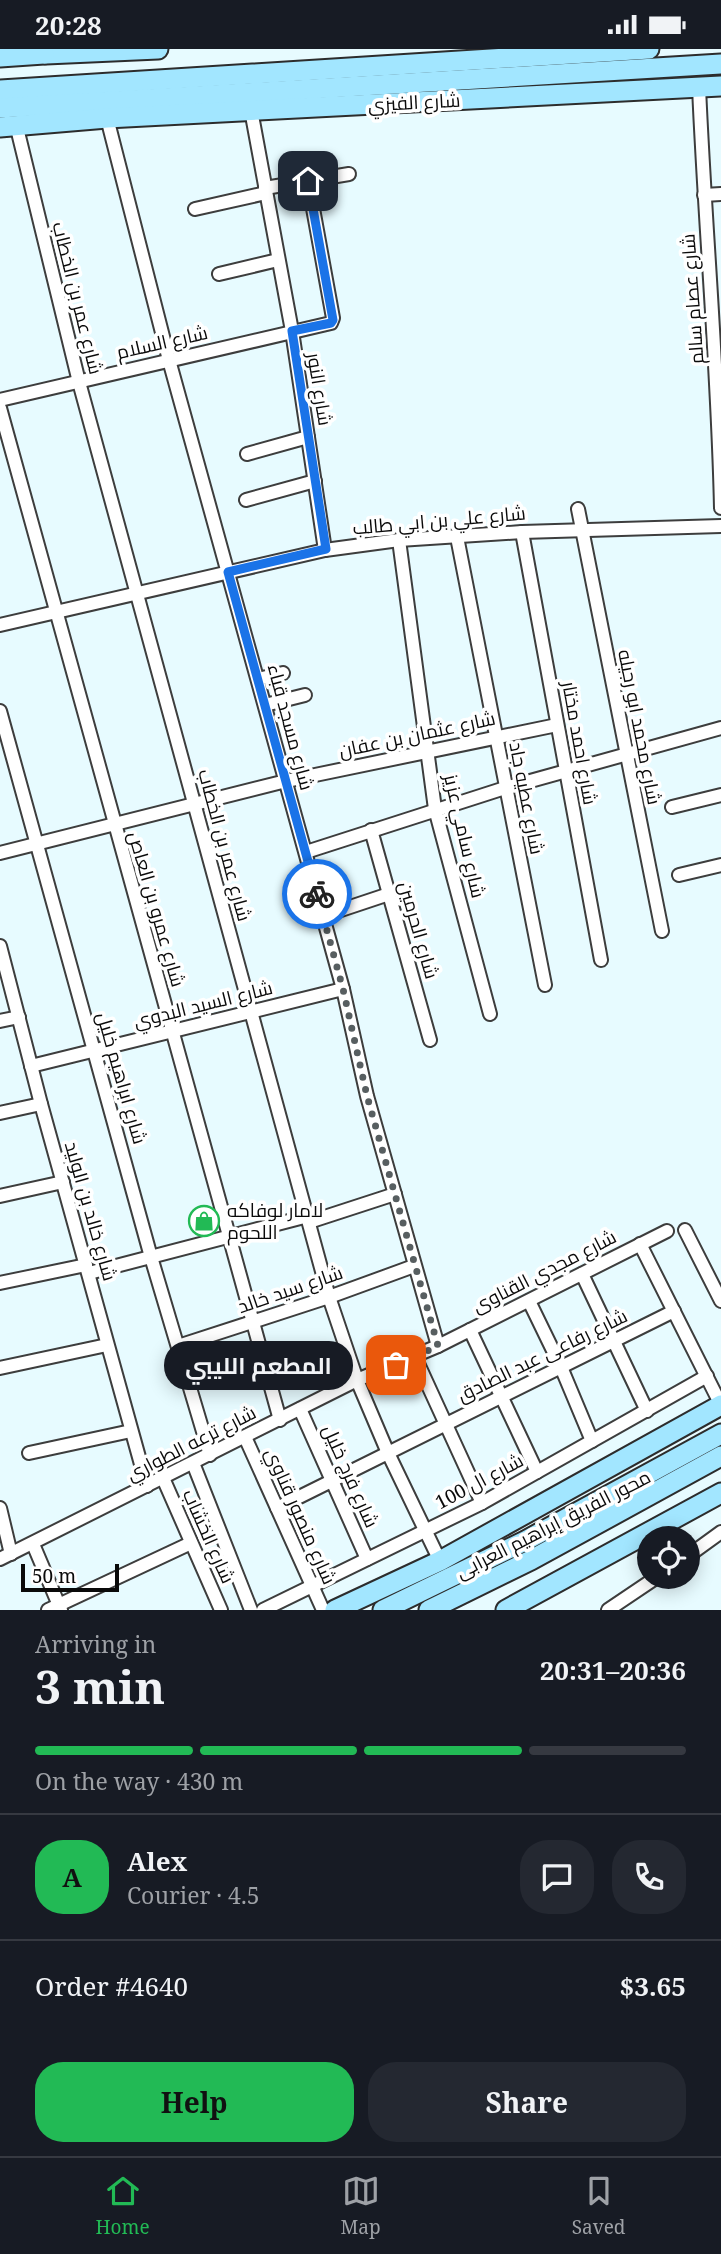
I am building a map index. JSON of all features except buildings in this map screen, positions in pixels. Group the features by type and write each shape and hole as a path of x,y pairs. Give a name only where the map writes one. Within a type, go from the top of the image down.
{"main road":[{"path":"0,57 39,52 159,49"},
{"path":"0,108 39,96 649,49"},
{"path":"0,90 39,96 721,64"},
{"name":"شارع الفيزي","path":"5,125 721,86"},
{"path":"334,1610 444,1569 721,1405"},
{"name":"محور الفريق إبراهيم العرابى","path":"383,1610 444,1569 525,1541 721,1434"},
{"name":"محور الفريق إبراهيم العرابى","path":"429,1610 531,1560 721,1456"},
{"path":"506,1610 721,1493"}],"street":[{"name":"شارع عصام سالم","path":"699,87 704,195 716,304 721,507"},
{"name":"شارع النور","path":"251,110 292,331 326,549"},
{"name":"شارع مسجد قباء","path":"107,118 169,360 343,989 367,1096 438,1346"},
{"name":"شارع عمر بن الخطاب","path":"5,125 79,382 329,1297 357,1380 388,1453 444,1569"},
{"path":"195,209 308,181 349,174"},
{"name":"شارع السلام","path":"0,400 331,323 333,320 308,181"},
{"path":"704,195 721,194"},
{"path":"219,274 278,260"},
{"name":"شارع عمرو بن العاص","path":"0,408 280,1420"},
{"path":"247,454 308,437"},
{"path":"246,500 315,481"},
{"name":"شارع محمد ابو رجيله","path":"578,509 662,931"},
{"name":"شارع علي بن ابي طالب","path":"0,625 326,549 399,540 523,532 721,526"},
{"name":"شارع احمد مختار","path":"523,532 601,960"},
{"name":"شارع عطيه جاد","path":"457,537 545,985"},
{"name":"شارع سامي عزيز","path":"399,540 435,809 490,1014"},
{"path":"258,679 283,673"},
{"path":"265,705 305,695"},
{"name":"شارع ابراهيم خليل","path":"0,711 210,1455"},
{"name":"شارع عثمان بن عفان","path":"0,853 286,781 557,725"},
{"path":"306,852 505,788 721,728"},
{"path":"672,807 721,795"},
{"name":"شارع الحرمين","path":"371,830 430,1039"},
{"path":"679,875 721,865"},
{"path":"323,916 389,894"},
{"name":"شارع خالد بن الوليد","path":"0,946 147,1486"},
{"name":"شارع السيد البدوي","path":"31,1066 343,989"},
{"path":"0,1021 19,1017"},
{"path":"0,1113 41,1104"},
{"path":"0,1196 63,1182"},
{"path":"0,1283 152,1257 308,1219 395,1194"},
{"path":"685,1230 721,1301"},
{"name":"شارع مجدي القناوى","path":"438,1346 667,1231"},
{"path":"640,1244 721,1405"},
{"name":"شارع سيد خالد","path":"178,1346 414,1266"},
{"path":"582,1274 647,1411"},
{"path":"529,1301 592,1441"},
{"name":"شارع رفاعى عبد الصادق","path":"277,1508 674,1311"},
{"path":"470,1330 537,1472"},
{"path":"0,1368 107,1345"},
{"name":"شارع ترعه الطواري","path":"6,1557 357,1380 438,1346"},
{"path":"415,1357 482,1503"},
{"name":"شارع ال 100","path":"263,1610 482,1503 707,1376"},
{"name":"شارع فرج خليل","path":"300,1409 367,1559"},
{"path":"29,1453 131,1431"},
{"name":"شارع منصور قناوي","path":"245,1437 323,1610"},
{"path":"193,1463 251,1610"},
{"name":"شارع الخشاب","path":"163,1478 220,1610"},
{"path":"0,1508 6,1557"},
{"path":"700,1547 721,1532"},
{"path":"33,1544 56,1608 191,1543"},
{"path":"608,1610 639,1589"}],"way so far":[{"path":"317,894 343,989 367,1096 438,1346 396,1365"}],"place":[{"name":"لامار لوفاكه اللحوم","path":"204,1221"},
{"name":"المطعم الليبي","path":"396,1365"}],"route":[{"path":"308,181 333,320 331,323 292,331 326,549 228,572 317,894"}]}
